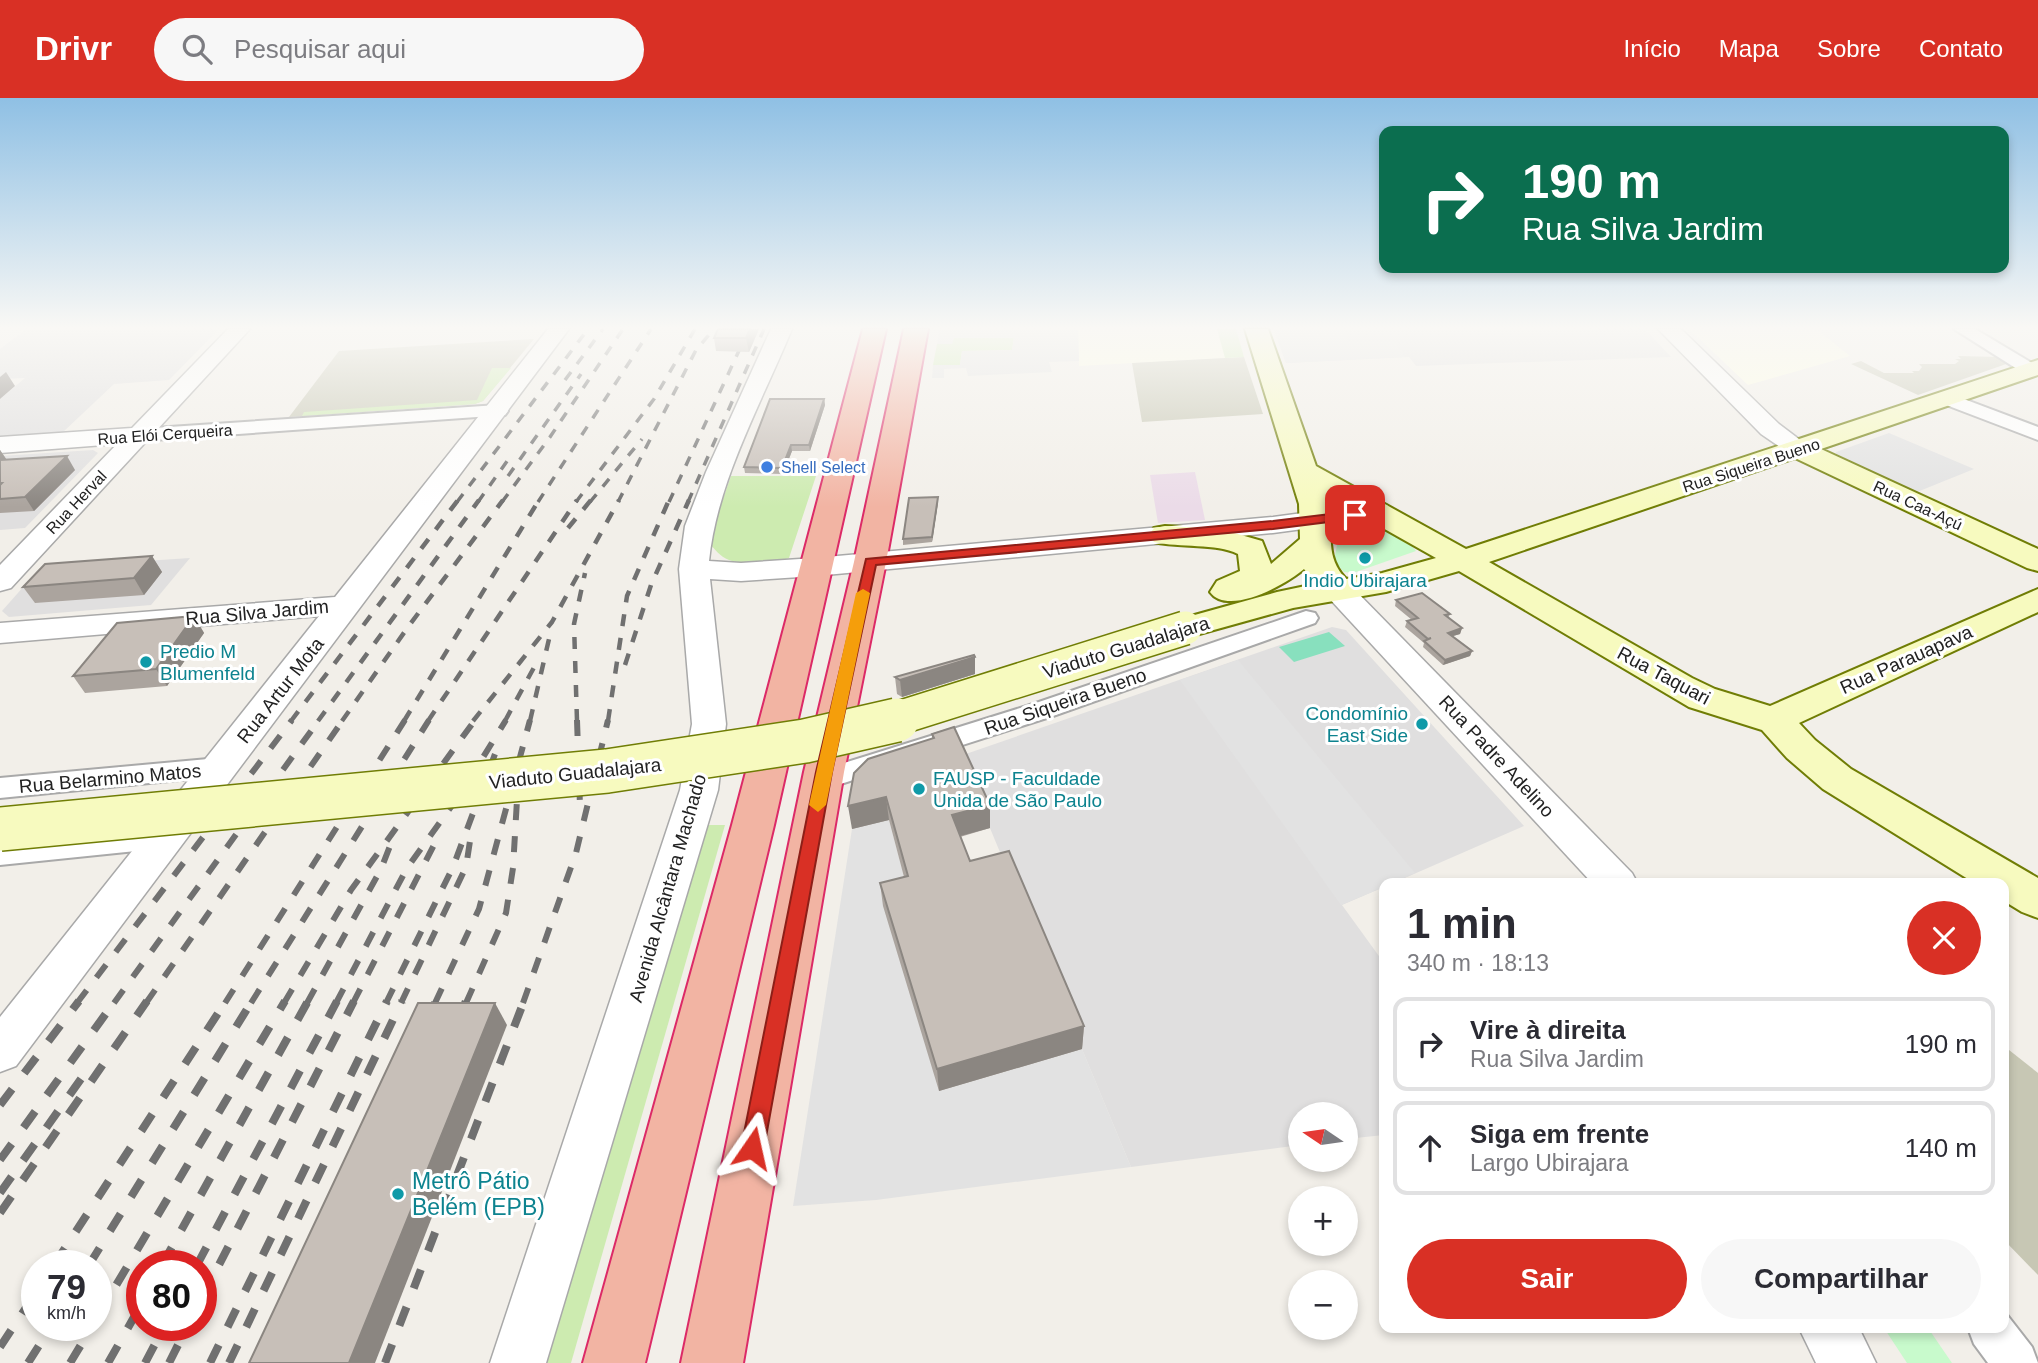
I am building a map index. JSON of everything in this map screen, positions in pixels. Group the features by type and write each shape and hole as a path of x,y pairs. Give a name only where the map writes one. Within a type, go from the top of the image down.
{"highway":[{"path":"614,1363 860,388"},
{"path":"712,1363 822,780 904,388"}],"main road":[{"path":"1276,388 1305,472 1316,532 1319,570 1338,590"},
{"name":"Rua Siqueira Bueno","path":"1386,582 1463,560 1978,388"},
{"name":"Rua Caa-Açú","path":"1799,449 2038,561"},
{"name":"Rua Taquari","path":"1305,472 1702,698 1755,716 1774,719"},
{"name":"Viaduto Guadalajara","path":"0,829 607,771 766,748 900,719 1176,621 1226,595 1262,583 1288,568 1316,532"},
{"path":"1165,535 1181,539 1230,538 1251,548 1255,557 1256,574 1249,580 1229,588 1226,595"},
{"name":"Viaduto Guadalajara","path":"0,807 622,751 752,735 890,705 1176,621 1386,582"},
{"name":"Rua Parauapava","path":"1774,719 2038,599"},
{"path":"1774,719 1801,749 1846,785 2001,878"},
{"path":"2009,883 2038,900"}],"street":[{"name":"Rua Herval","path":"0,582 184,388"},
{"name":"Rua Artur Mota","path":"0,1052 164,837 515,388"},
{"name":"Avenida Alcântara Machado","path":"518,1363 699,790 709,724 694,569 699,526 757,388"},
{"path":"1728,388 1770,429 1799,449"},
{"path":"1948,399 2038,434"},
{"name":"Rua Elói Cerqueira","path":"0,445 498,411"},
{"path":"694,569 741,572 815,567 1165,535 1316,532 1377,511"},
{"path":"1377,629 1373,615 1374,602 1386,582"},
{"name":"Rua Padre Adelino","path":"1338,590 1612,878"},
{"name":"Rua Silva Jardim","path":"0,633 347,605"},
{"name":"Rua Siqueira Bueno","path":"822,780 1042,710 1306,618"},
{"name":"Rua Belarmino Matos","path":"0,788 219,768"},
{"path":"0,853 164,837"},
{"path":"1830,1333 1849,1363"},
{"path":"1994,1333 2016,1363"}],"shaded area":[{"path":"13,388 110,388 63,432 0,436 0,399"},
{"path":"311,388 494,388 483,401 474,404 289,417"},
{"path":"1136,388 1254,388 1263,414 1142,422"},
{"path":"1903,388 1938,388 1918,395"},
{"path":"1889,433 1974,469 1917,492 1836,454"},
{"path":"93,450 98,453 25,528 0,530 0,456"},
{"path":"1195,472 1205,520 1158,523 1150,475"},
{"path":"190,558 151,605 9,617 2,611 40,568"},
{"path":"1332,627 1346,630 1524,826 1405,878 1379,878 1379,889 1342,905 1379,956 1379,1136 1358,1138 1358,1102 1288,1102 1288,1147 1131,1167 960,756"},
{"path":"1238,660 1415,873 1404,878 1379,878 1379,889 1341,905 1180,680"},
{"path":"889,820 910,899 939,1091 1082,1049 1131,1167 876,1200 793,1206 852,829"},
{"path":"2009,1050 2038,1073 2038,1275 2009,1245"}],"green space":[{"path":"483,388 494,388 483,401 475,404 302,416 304,412 477,400"},
{"path":"731,476 816,476 789,558 759,564 736,562 723,557 708,542"},
{"path":"1374,520 1416,551 1353,573 1344,572 1334,561 1341,524"},
{"path":"1329,632 1345,646 1294,662 1279,647"},
{"path":"705,825 725,825 571,1363 542,1363"},
{"path":"1887,1333 1931,1333 1952,1363 1907,1363"}],"building":[{"path":"770,399 824,399 809,445 791,445 782,468 744,467"},
{"path":"67,456 25,497 0,499 0,460"},
{"path":"938,497 932,537 903,539 909,498"},
{"path":"152,556 134,578 23,587 45,564"},
{"path":"1422,593 1450,614 1445,615 1462,628 1448,633 1472,651 1445,660 1424,641 1431,638 1428,639 1407,621 1418,618 1396,600"},
{"path":"194,616 156,669 73,676 117,623"},
{"path":"974,655 975,657 900,680 895,677"},
{"path":"954,727 990,805 952,815 970,861 1009,851 1084,1026 937,1069 880,883 908,876 886,797 848,806 854,773 868,759 934,738 932,734"},
{"name":"Metrô Pátio Belém (EPB)","path":"418,1003 495,1003 349,1363 249,1363"}],"railway":[{"path":"457,502 543,388"},
{"path":"508,476 571,388"},
{"path":"502,502 583,388"},
{"path":"538,502 612,388"},
{"path":"576,502 660,388"},
{"path":"618,502 676,388"},
{"path":"669,502 722,388"},
{"path":"688,502 738,388"},
{"path":"590,502 642,439"},
{"path":"478,502 510,457"},
{"path":"291,721 458,500"},
{"path":"318,721 479,500"},
{"path":"342,721 503,500"},
{"path":"404,721 539,500"},
{"path":"428,721 577,500"},
{"path":"568,528 591,500"},
{"path":"473,721 552,622 619,500"},
{"path":"608,721 627,596 669,500"},
{"path":"625,665 651,585 689,500"},
{"path":"577,721 574,624 585,573"},
{"path":"530,721 549,639"},
{"path":"505,721 538,660"},
{"path":"77,1003 292,720"},
{"path":"114,1003 319,720"},
{"path":"146,1003 343,720"},
{"path":"225,1003 405,720"},
{"path":"251,1003 429,720"},
{"path":"284,1003 351,890 475,720"},
{"path":"336,1003 407,868 461,793 506,720"},
{"path":"435,1003 479,909 530,720"},
{"path":"577,720 580,806"},
{"path":"523,1003 576,853 608,720"},
{"path":"386,1003 453,867 495,754"},
{"path":"466,1003 506,913 513,868 517,800"},
{"path":"353,1003 437,839"},
{"path":"401,1003 466,867 470,841"},
{"path":"307,1003 381,869 390,846"},
{"path":"0,1105 79,1001"},
{"path":"0,1160 115,1001"},
{"path":"0,1213 147,1001"},
{"path":"64,1250 226,1001"},
{"path":"98,1250 252,1001"},
{"path":"112,1292 285,1001"},
{"path":"170,1250 308,1001"},
{"path":"205,1250 337,1001"},
{"path":"217,1269 354,1001"},
{"path":"210,1363 387,1001"},
{"path":"229,1363 402,1001"},
{"path":"427,1021 436,1001"},
{"path":"458,1020 466,1001"},
{"path":"385,1363 524,1001"},
{"path":"0,1193 83,1076"},
{"path":"0,1347 21,1315"},
{"path":"108,1363 126,1331"},
{"path":"28,1363 42,1341"},
{"path":"70,1363 83,1341"},
{"path":"145,1363 157,1341"},
{"path":"169,1363 180,1341"}],"slow traffic":[{"path":"818,805 863,593"}],"place":[{"name":"Shell Select","path":"767,467"},
{"name":"Indio Ubirajara","path":"1365,558"},
{"name":"Predio M Blumenfeld","path":"146,662"},
{"name":"Condomínio East Side","path":"1422,724"},
{"name":"FAUSP - Faculdade Unida de São Paulo","path":"919,789"},
{"name":"Metrô Pátio Belém (EPB)","path":"398,1194"}],"route":[{"path":"752,1148 824,772 870,562 1355,515"}]}
